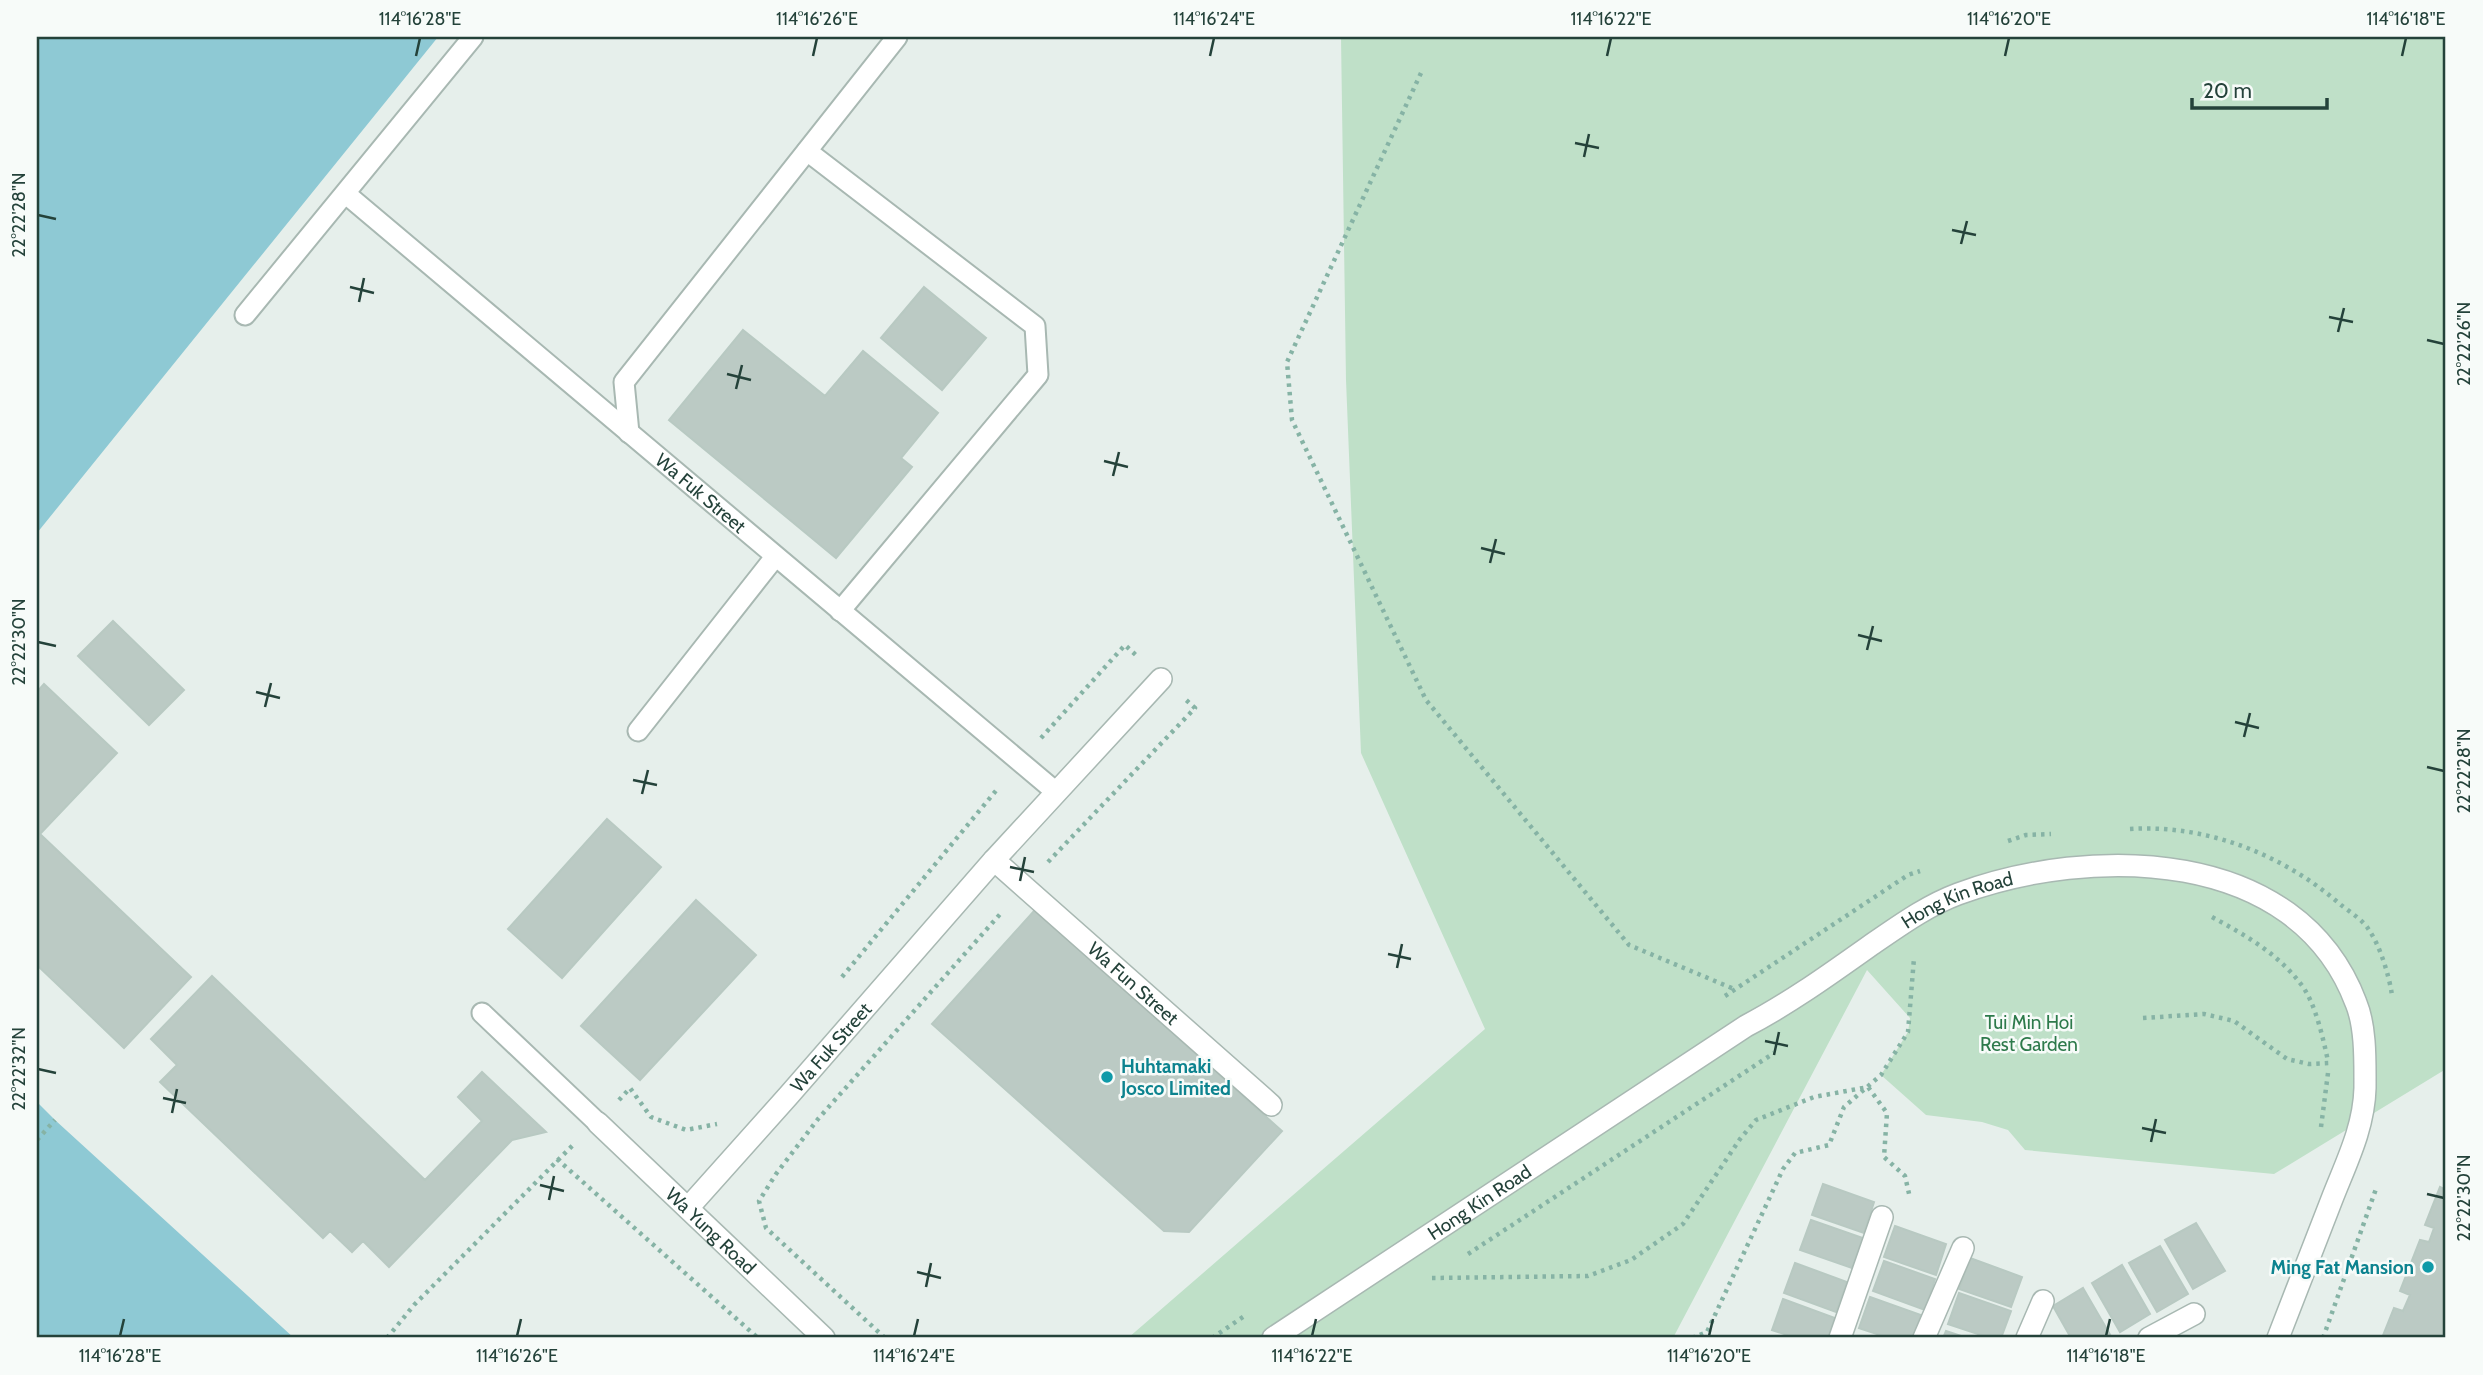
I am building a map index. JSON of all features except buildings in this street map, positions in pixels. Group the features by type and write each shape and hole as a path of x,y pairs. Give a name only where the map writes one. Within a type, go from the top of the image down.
{"street":[{"name":"Wa Fuk Street","path":"688,1208 994,860 1161,679"},
{"name":"Wa Fun Street","path":"994,860 1271,1105"},
{"name":"Hong Kin Road","path":"1273,1338 1735,1034 1778,1010 1911,918 1956,895 2008,878 2065,868 2128,865 2181,870 2230,881 2271,902 2307,928 2339,967 2357,1005 2362,1032 2365,1088 2360,1127 2277,1338"},
{"name":"Wa Yung Road","path":"598,1123 824,1338"},
{"path":"1840,1338 1882,1217"},
{"path":"1924,1338 1963,1248"},
{"path":"2027,1338 2043,1301"},
{"path":"2149,1338 2194,1314"}],"lane":[{"path":"245,315 473,37"},
{"path":"629,433 624,382 897,37"},
{"path":"807,151 1035,326 1038,375 841,611"},
{"name":"Wa Fuk Street","path":"345,194 1056,792"},
{"path":"638,732 775,557"},
{"path":"482,1013 598,1123"}],"path":[{"path":"1421,74 1287,362 1292,420 1426,700 1629,945 1734,989"},
{"path":"2129,829 2212,836 2276,859 2329,894 2369,929 2389,976 2393,1001"},
{"path":"2000,844 2026,835 2052,834"},
{"path":"1723,996 1908,875 1921,870"},
{"path":"2203,912 2258,942 2302,984 2321,1028 2329,1062 2326,1100 2318,1137"},
{"path":"1902,966 1924,951"},
{"path":"1692,1338 1707,1332 1783,1169 1795,1153 1829,1145 1844,1107 1881,1075 1908,1032 1914,958"},
{"path":"2143,1018 2204,1014 2235,1021 2287,1059 2309,1064 2329,1062"},
{"path":"1467,1255 1777,1051"},
{"path":"1868,1087 1887,1113 1884,1157 1905,1176 1910,1200"},
{"path":"1432,1278 1588,1276 1631,1260 1683,1224 1740,1139 1756,1120 1814,1097 1868,1087"},
{"path":"37,1140 55,1120"},
{"path":"387,1338 414,1305 557,1158 598,1123"},
{"path":"557,1158 758,1338"},
{"path":"2323,1338 2368,1218 2379,1178"},
{"path":"1421,1285 1444,1270"},
{"path":"1212,1338 1258,1307"}],"green space":[{"name":"Tui Min Hoi Rest Garden","path":"1341,37 2446,37 2446,1069 2274,1174 2025,1150 2008,1130 1982,1122 1926,1115 1881,1075 1908,1032 1910,1018 1867,970 1673,1338 1128,1338 1485,1029 1361,753 1346,380"}],"water":[{"path":"37,37 438,37 37,533"},
{"path":"37,1102 55,1120 294,1338 37,1338"}],"place":[{"name":"Huhtamaki Josco Limited","path":"1107,1077"},
{"name":"Ming Fat Mansion","path":"2428,1267"}]}
